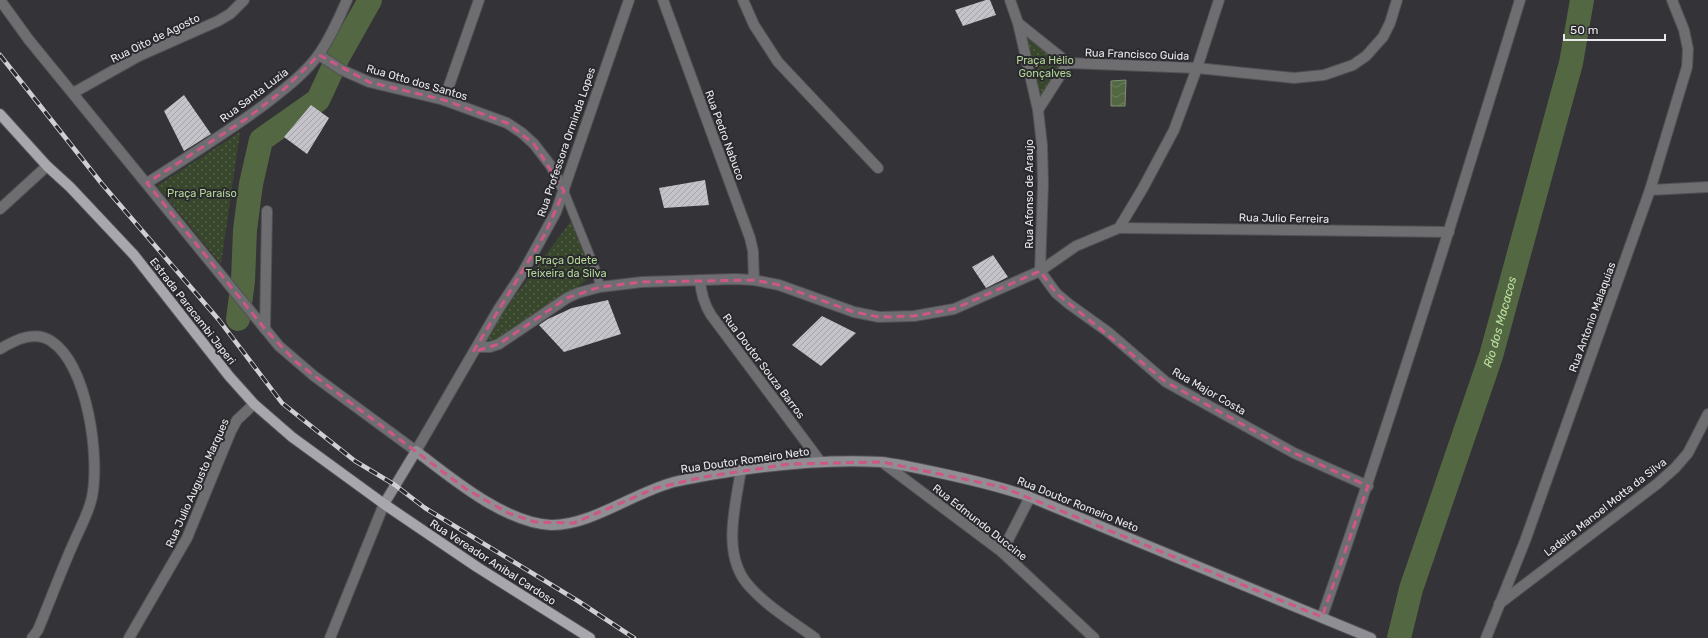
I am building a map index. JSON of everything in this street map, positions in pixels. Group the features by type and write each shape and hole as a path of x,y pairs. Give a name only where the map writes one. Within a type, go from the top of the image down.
{"main road":[{"name":"Estrada Paracambi Japeri","path":"0,114 47,166 70,187 134,255 229,376 254,404 292,437 384,504"},
{"name":"Rua Vereador Anibal Cardoso","path":"384,504 477,567 590,638"}],"street":[{"path":"0,0 29,40 265,329 296,362 416,451 384,504 330,638"},
{"name":"Rua Oito de Agosto","path":"73,93 139,56 230,14 244,0"},
{"name":"Rua Santa Luzia","path":"147,183 246,119 323,57 347,0"},
{"path":"444,100 479,0"},
{"name":"Rua Professora Orminda Lopes","path":"416,451 498,310 523,272 556,212 628,0"},
{"name":"Rua Pedro Nabuco","path":"663,0 750,238 754,261 754,280"},
{"path":"743,0 754,25 778,62 878,168"},
{"name":"Rua Afonso de Araujo","path":"1010,0 1018,23 1038,110 1042,145 1043,184 1040,271"},
{"path":"476,347 490,347 499,344 567,298 578,293 600,287 642,282 754,280 779,286 854,312 879,317 914,316 954,309 1040,271 1076,246 1119,228 1143,188 1174,130 1197,68 1219,0"},
{"name":"Rua Francisco Guida","path":"1068,63 1197,68 1294,78 1324,75 1353,65 1366,56 1383,38 1390,23 1397,0"},
{"path":"1322,617 1368,486 1449,232 1520,0"},
{"name":"Rua Antonio Malaquias","path":"1486,638 1525,541 1650,190 1686,67 1688,49 1684,30 1672,0"},
{"path":"1018,23 1068,63 1038,110"},
{"name":"Rua Otto dos Santos","path":"323,57 342,70 369,82 444,100 507,123 522,133 544,155 564,191"},
{"path":"0,209 47,166"},
{"path":"1650,190 1708,187"},
{"path":"265,329 267,211"},
{"name":"Rua Julio Ferreira","path":"1119,228 1449,232"},
{"name":"Rua Major Costa","path":"1040,271 1060,296 1108,332 1166,382 1294,453 1368,486"},
{"name":"Rua Doutor Souza Barros","path":"700,280 704,304 711,315 820,461"},
{"path":"0,349 14,341 27,337 51,340 61,350 71,364 84,392 96,462 92,498 38,630 32,638"},
{"name":"Rua Julio Augusto Marques","path":"129,638 187,538 231,431 237,420 254,404"},
{"name":"Ladeira Manoel Motta da Silva","path":"1499,604 1657,484 1675,468 1688,452 1708,414"},
{"name":"Rua Doutor Romeiro Neto","path":"416,451 466,489 508,513 534,522 551,525 574,523 643,493 674,482 741,470 820,461 882,462 907,466 971,479 1002,487 1030,497 1371,638"},
{"name":"Rua Edmundo Duccine","path":"882,462 1002,552 1094,638"},
{"path":"741,470 732,539 734,556 741,573 749,586 762,599 815,638"},
{"path":"1002,552 1030,497"}],"lane":[{"name":"Rua Otto dos Santos","path":"564,191 597,273 600,287"}],"highlighted area":[{"path":"319,55 369,82 444,100 507,123 534,144 564,191 545,234 473,352 499,344 567,298 600,287 642,282 754,280 779,285 854,312 879,317 914,316 954,309 1040,271 1056,293 1166,382 1294,453 1368,486 1322,617 1002,487 882,462 789,464 704,477 656,488 574,523 535,522 508,513 466,489 296,362 265,329 147,183 246,119 281,92"}],"green space":[{"name":"Praça Hélio Gonçalves","path":"1020,30 1062,62 1042,99 1034,81"},
{"name":"Praça Paraíso","path":"240,132 221,264 157,186"},
{"name":"Praça Odete Teixeira da Silva","path":"571,221 595,272 538,323 477,347"}],"water":[{"path":"1126,80 1125,106 1111,106 1111,81"}],"building":[{"path":"990,0 996,15 963,26 955,10"},
{"path":"184,95 211,134 184,151 164,111"},
{"path":"311,105 329,118 307,154 284,137"},
{"path":"705,180 709,205 664,208 659,188"},
{"path":"993,255 1008,277 986,288 972,267"},
{"path":"608,300 621,334 564,352 539,325 548,319 572,308"},
{"path":"822,316 856,333 821,366 792,345"}],"waterway":[{"path":"238,319 243,281 245,230 251,184 261,140 318,100 339,55 370,0"},
{"name":"Rio dos Macacos","path":"1399,638 1411,589 1491,356 1571,63 1582,0"}],"railway":[{"path":"0,55 102,184 219,320 282,403 355,461 395,485 425,508 578,601 634,638"}]}
